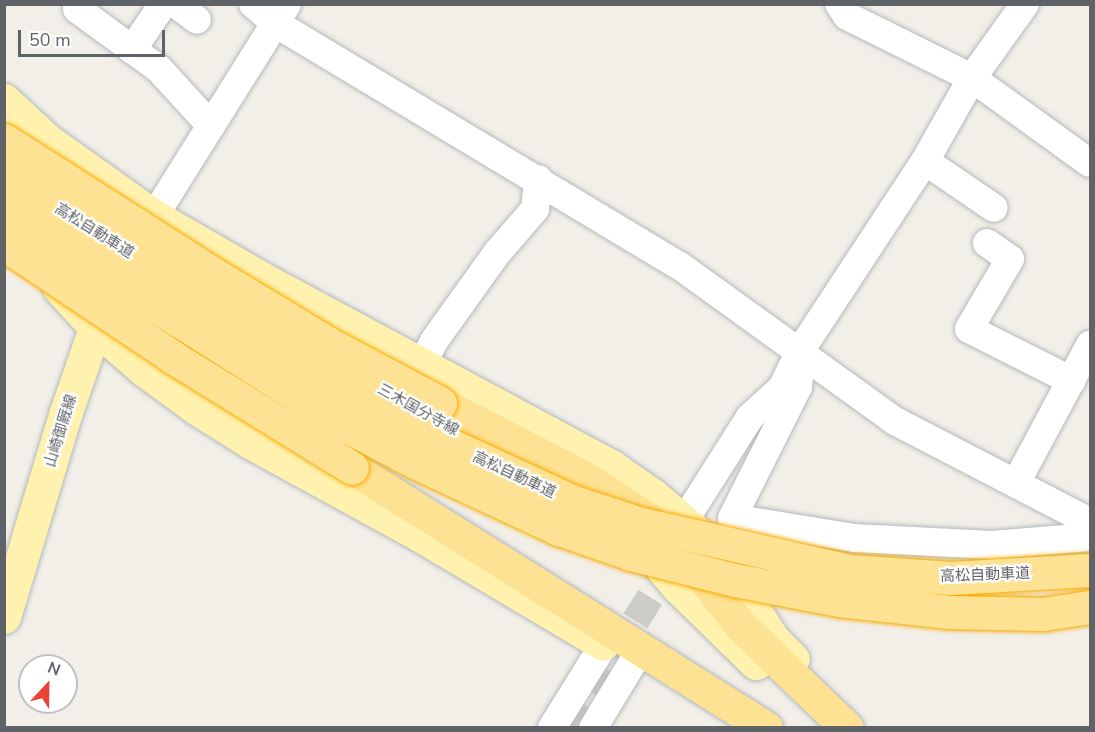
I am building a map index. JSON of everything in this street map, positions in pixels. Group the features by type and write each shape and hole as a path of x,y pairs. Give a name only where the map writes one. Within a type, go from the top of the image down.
{"highway":[{"path":"4,140 299,326 440,403 585,478 654,523 684,553 741,626 847,728"},
{"name":"高松自動車道","path":"4,175 362,398 422,432 571,501 638,523 849,571 951,578 1090,570"},
{"name":"高松自動車道","path":"4,210 346,426 436,472 560,529 631,554 735,580 839,600 950,612 1043,614 1090,607"},
{"path":"4,244 174,358 765,728"}],"main road":[{"path":"4,100 47,140 154,216 265,280 611,466 654,496 684,521 722,560 774,639 863,728"},
{"name":"三木国分寺線","path":"4,106 92,221 133,251 571,492 629,530 678,587 826,728"},
{"path":"4,201 22,242 95,327 152,376 196,408 250,442 418,534 744,728"},
{"name":"山崎御厩線","path":"4,617 95,327 133,251"}],"street":[{"path":"132,50 163,4"},
{"path":"253,4 281,14 538,179 680,266 895,421 1090,522"},
{"path":"839,4 848,16 855,20 972,78 1090,163"},
{"path":"765,415 782,388 800,351 925,161 972,78 1025,4"},
{"path":"77,9 159,69 211,126"},
{"path":"133,251 281,14"},
{"path":"925,161 994,208"},
{"path":"422,363 434,341 497,253 536,209 538,179"},
{"path":"1009,253 969,329 1072,381"},
{"path":"1016,483 1090,345"},
{"path":"800,351 798,387 732,518 854,538 992,545 1090,537"},
{"path":"684,521 750,417 782,388"},
{"path":"552,728 604,644"},
{"path":"593,728 633,662"}],"tunnel":[{"path":"569,728 677,554"}]}
